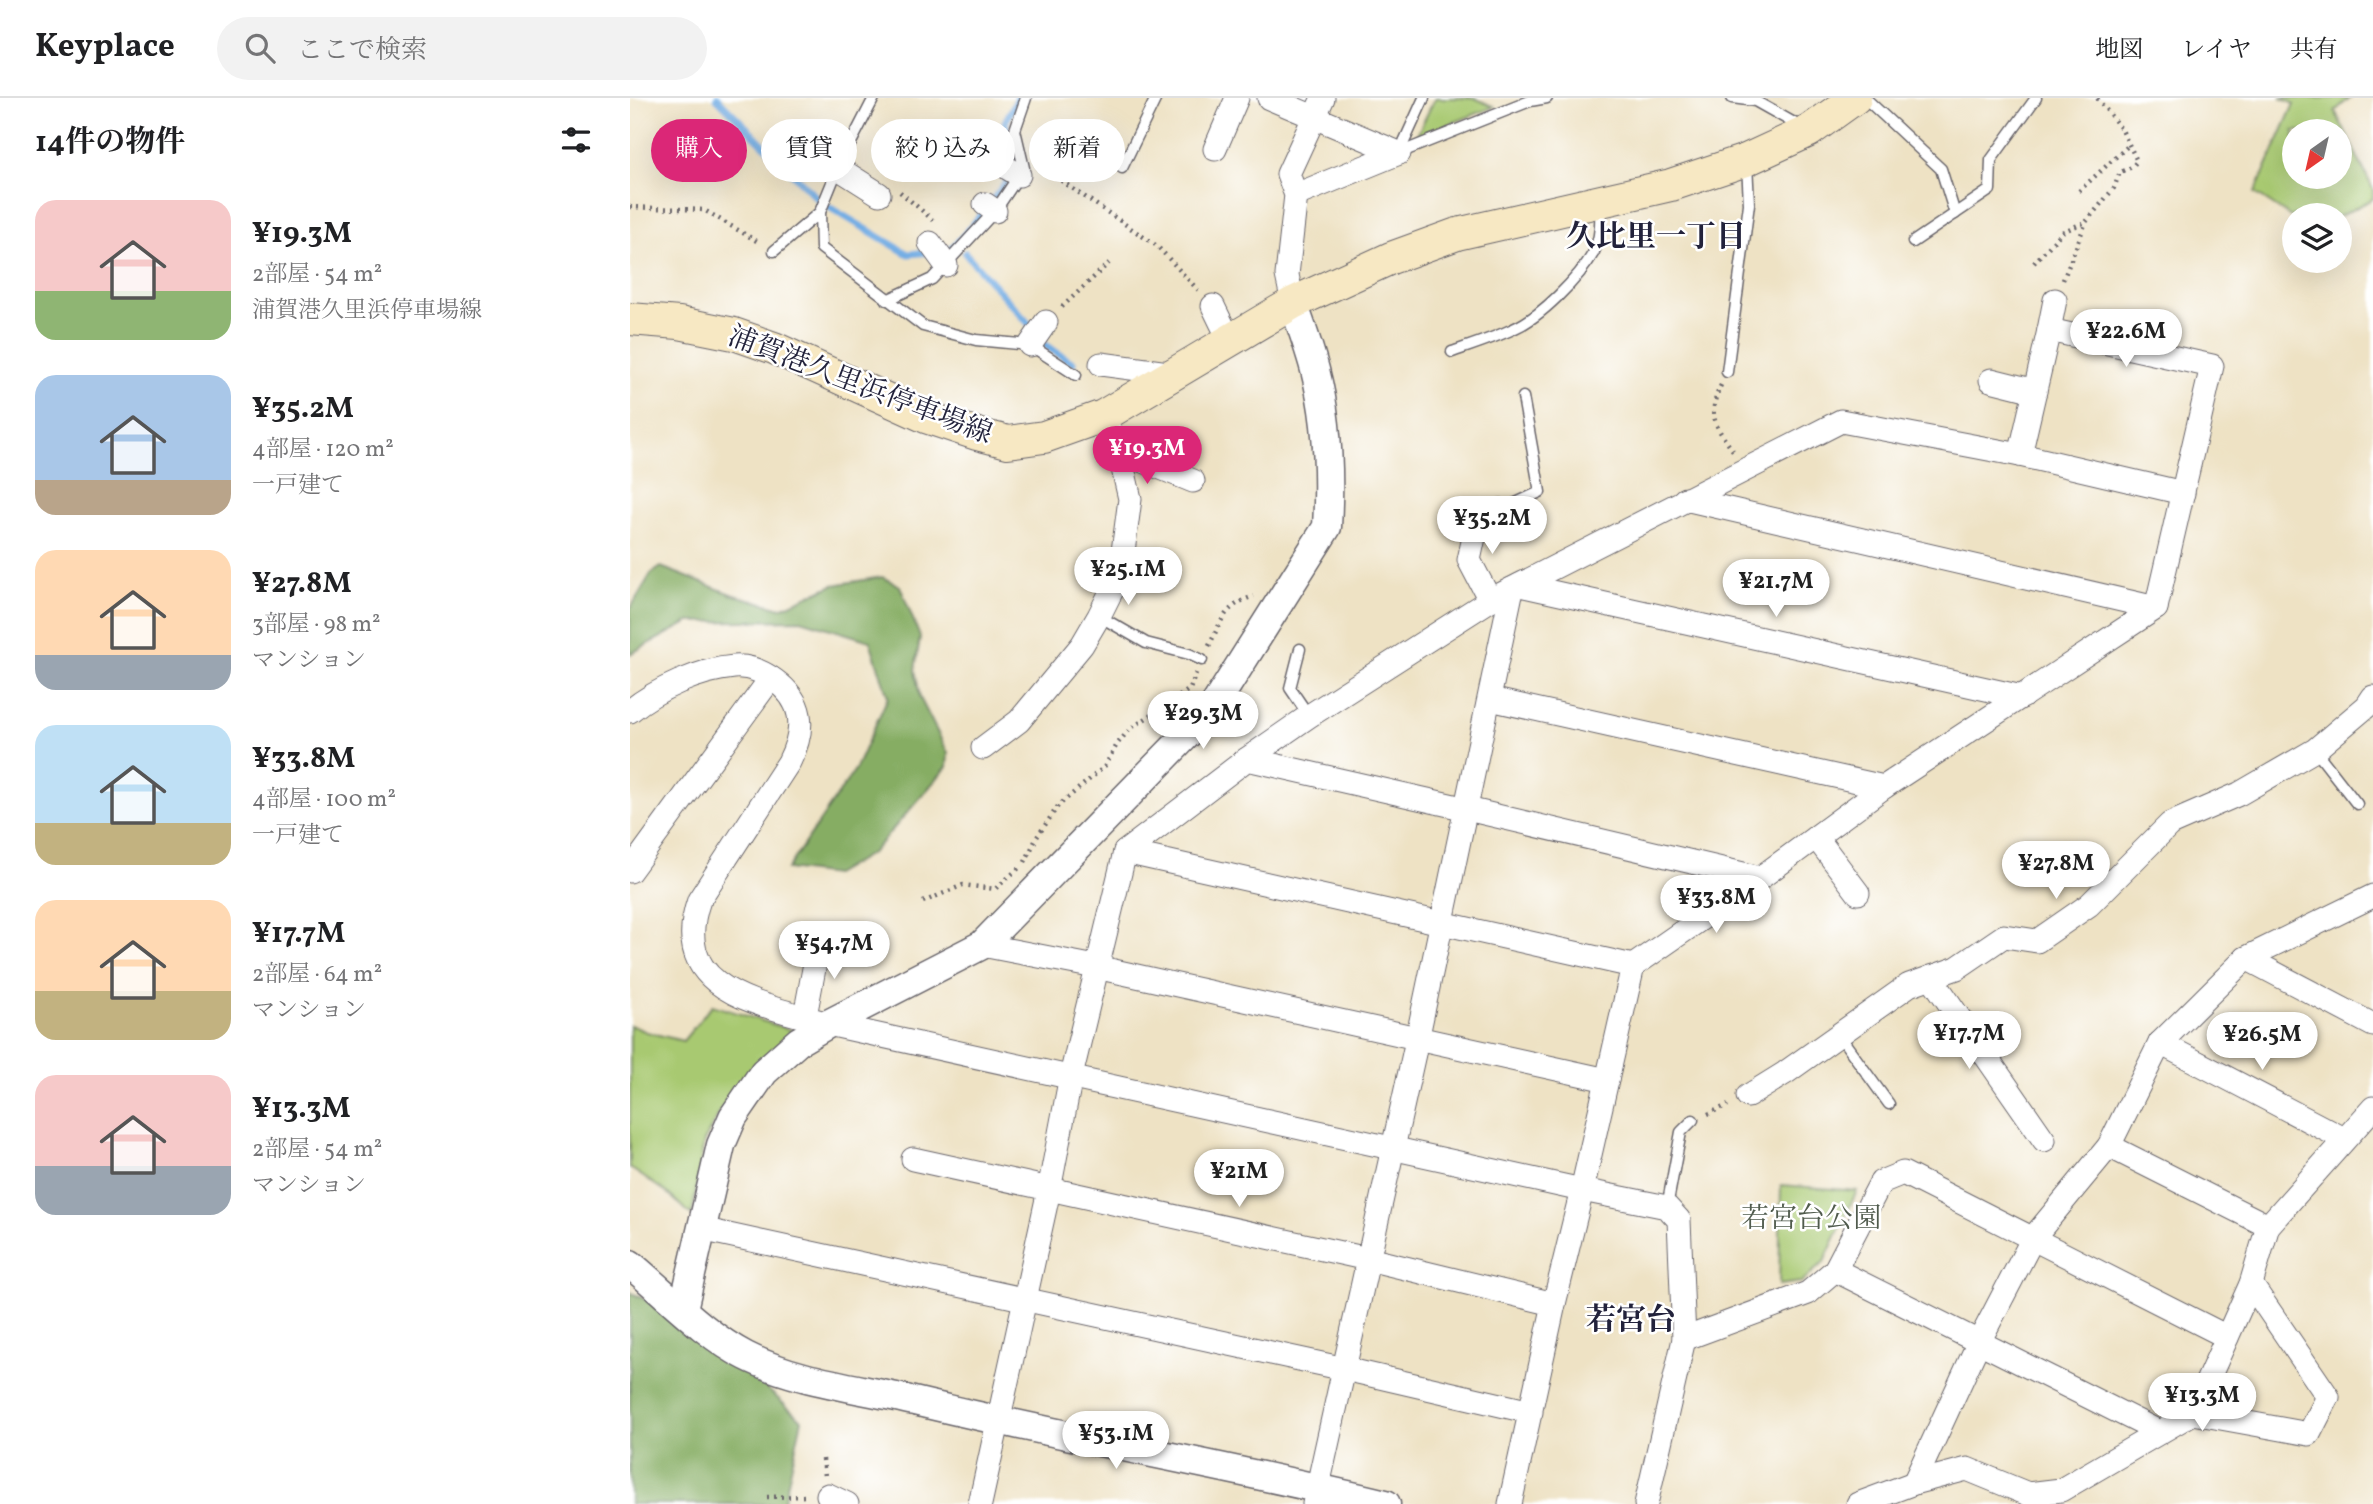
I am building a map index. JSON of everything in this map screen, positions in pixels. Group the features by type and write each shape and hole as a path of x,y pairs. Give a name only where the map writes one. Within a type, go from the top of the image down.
{"main road":[{"name":"浦賀港久里浜停車場線","path":"630,319 680,323 734,334 774,348 926,417 1008,442 1044,437 1102,416 1293,303 1391,258 1457,234 1671,185 1746,160 1809,131 1855,98"}],"street":[{"path":"1214,149 1237,98"},
{"path":"1269,98 1318,108 1399,153"},
{"path":"683,1309 721,1145 733,1118 764,1072 791,1048 816,1020 982,945 1212,709 1327,527 1329,494 1324,424 1316,372 1293,303 1287,275 1296,195 1288,174 1318,108"},
{"path":"1296,195 1399,153"},
{"path":"857,180 880,194"},
{"path":"2020,456 2055,300"},
{"path":"1213,306 1230,339"},
{"path":"1030,345 1046,322"},
{"path":"1510,1504 1633,966 1884,787 2156,608 2213,366 2049,330"},
{"path":"1101,364 1176,374"},
{"path":"1991,380 2035,391"},
{"path":"983,748 1019,721 1082,645 1120,574 1130,499 1119,451 1102,416"},
{"path":"980,1504 1049,1190 1071,1076 1125,852 1309,716 1490,600 1841,421 2020,456 2183,493"},
{"path":"1119,451 1193,481"},
{"path":"1685,499 2156,608"},
{"path":"1490,600 1468,560 1476,528 1501,510"},
{"path":"1516,587 2022,697"},
{"path":"1315,1496 1418,1040 1516,587"},
{"path":"630,711 643,700 690,678 735,667 756,669 771,678 794,701 799,716 797,746 699,900 691,929 692,944 705,971 729,992 816,1020 1667,1207 1679,1220 1684,1339 1646,1504"},
{"path":"630,871 771,678"},
{"path":"1748,1096 1909,985 1956,968 2004,936 2036,941 2089,905 2170,824 2239,794 2315,750 2367,706 2373,697"},
{"path":"1490,699 1884,787"},
{"path":"1247,760 1467,808 1760,878"},
{"path":"1816,837 1858,894"},
{"path":"1125,852 1633,966"},
{"path":"1914,1483 1979,1342 2033,1238 2109,1146 2160,1043 2246,958 2373,896"},
{"path":"816,1020 820,937"},
{"path":"982,945 1096,967 1607,1080"},
{"path":"2246,958 2373,1024"},
{"path":"1931,977 2044,1140"},
{"path":"2160,1043 2344,1139"},
{"path":"1858,1504 1914,1483 1967,1469 2028,1494 2060,1490 2193,1413 2251,1284 2268,1226 2373,1108"},
{"path":"2109,1146 2268,1226"},
{"path":"913,1159 1368,1259 1554,1304"},
{"path":"1684,1339 1808,1293 1835,1270 1881,1182 1903,1173 2227,1337"},
{"path":"701,1230 1345,1369 1531,1412"},
{"path":"630,1264 732,1349 779,1371 1315,1496 1386,1504"},
{"path":"1835,1270 2159,1432"},
{"path":"2193,1413 2309,1434 2328,1397 2251,1284"}],"lane":[{"path":"857,131 874,98"},
{"path":"887,300 932,279 938,253 990,207 1017,171 1015,130 1026,98"},
{"path":"1125,162 1156,98"},
{"path":"1399,153 1424,98"},
{"path":"1399,153 1530,99 1547,98"},
{"path":"1732,98 1755,101 1809,131"},
{"path":"1865,98 1941,169 1955,214"},
{"path":"1913,242 1990,190 1991,160 2036,98"},
{"path":"1727,372 1749,204 1746,160"},
{"path":"832,182 820,212 821,248 923,326 976,340 1030,345 1076,375"},
{"path":"1452,352 1514,329 1544,310 1554,300 1594,251 1601,228 1600,201"},
{"path":"774,251 820,212"},
{"path":"1501,510 1540,492 1523,397"},
{"path":"1099,616 1146,643 1202,660"},
{"path":"1300,649 1290,688 1309,716"},
{"path":"2315,750 2357,804"},
{"path":"1839,1035 1889,1104"},
{"path":"1667,1207 1681,1132 1693,1120"}],"path":[{"path":"2055,300 2085,222 2114,188 2120,172 2132,167 2137,161 2122,130 2097,98"},
{"path":"2079,191 2130,144"},
{"path":"1017,171 1040,164 1157,246 1213,306"},
{"path":"880,194 896,190 938,224 938,253"},
{"path":"630,207 704,210 774,251"},
{"path":"2034,263 2062,232 2085,222"},
{"path":"1046,322 1108,263"},
{"path":"1727,372 1713,401 1715,426 1746,468"},
{"path":"923,902 963,885 995,889 1025,862 1037,837 1058,806 1104,767 1118,743 1130,730 1190,689 1225,614 1237,601 1260,594"},
{"path":"1693,1120 1748,1096"},
{"path":"767,1497 837,1500"}],"green space":[{"path":"1435,98 1475,98 1494,107 1416,137"},
{"path":"2281,98 2350,98 2335,111 2339,119 2287,119 2294,104"},
{"path":"2282,131 2282,189 2352,189 2352,146 2373,189 2373,199 2352,210 2352,203 2282,203 2282,211 2255,193"},
{"path":"661,567 731,594 781,608 833,585 882,577 900,586 920,637 915,670 920,698 948,753 947,767 873,852 834,875 787,869 856,768 888,697 870,641 801,620 689,622 630,654 630,609 651,574"},
{"path":"712,1005 797,1032 732,1090 704,1141 692,1215 666,1192 630,1168 630,1025 683,1041"},
{"name":"若宮台公園","path":"1781,1185 1857,1191 1824,1262 1802,1282 1779,1285"},
{"path":"630,1292 650,1302 756,1379 802,1420 783,1504 630,1504"}],"waterway":[{"path":"717,98 820,201"},
{"path":"942,253 946,254 965,234 1015,170 1005,122 1018,98"},
{"path":"829,207 908,254 930,252"},
{"path":"965,253 1029,324"},
{"path":"1040,342 1073,363"}],"district":[{"name":"久比里一丁目","path":"1656,238"},
{"name":"若宮台","path":"1631,1321"}]}
